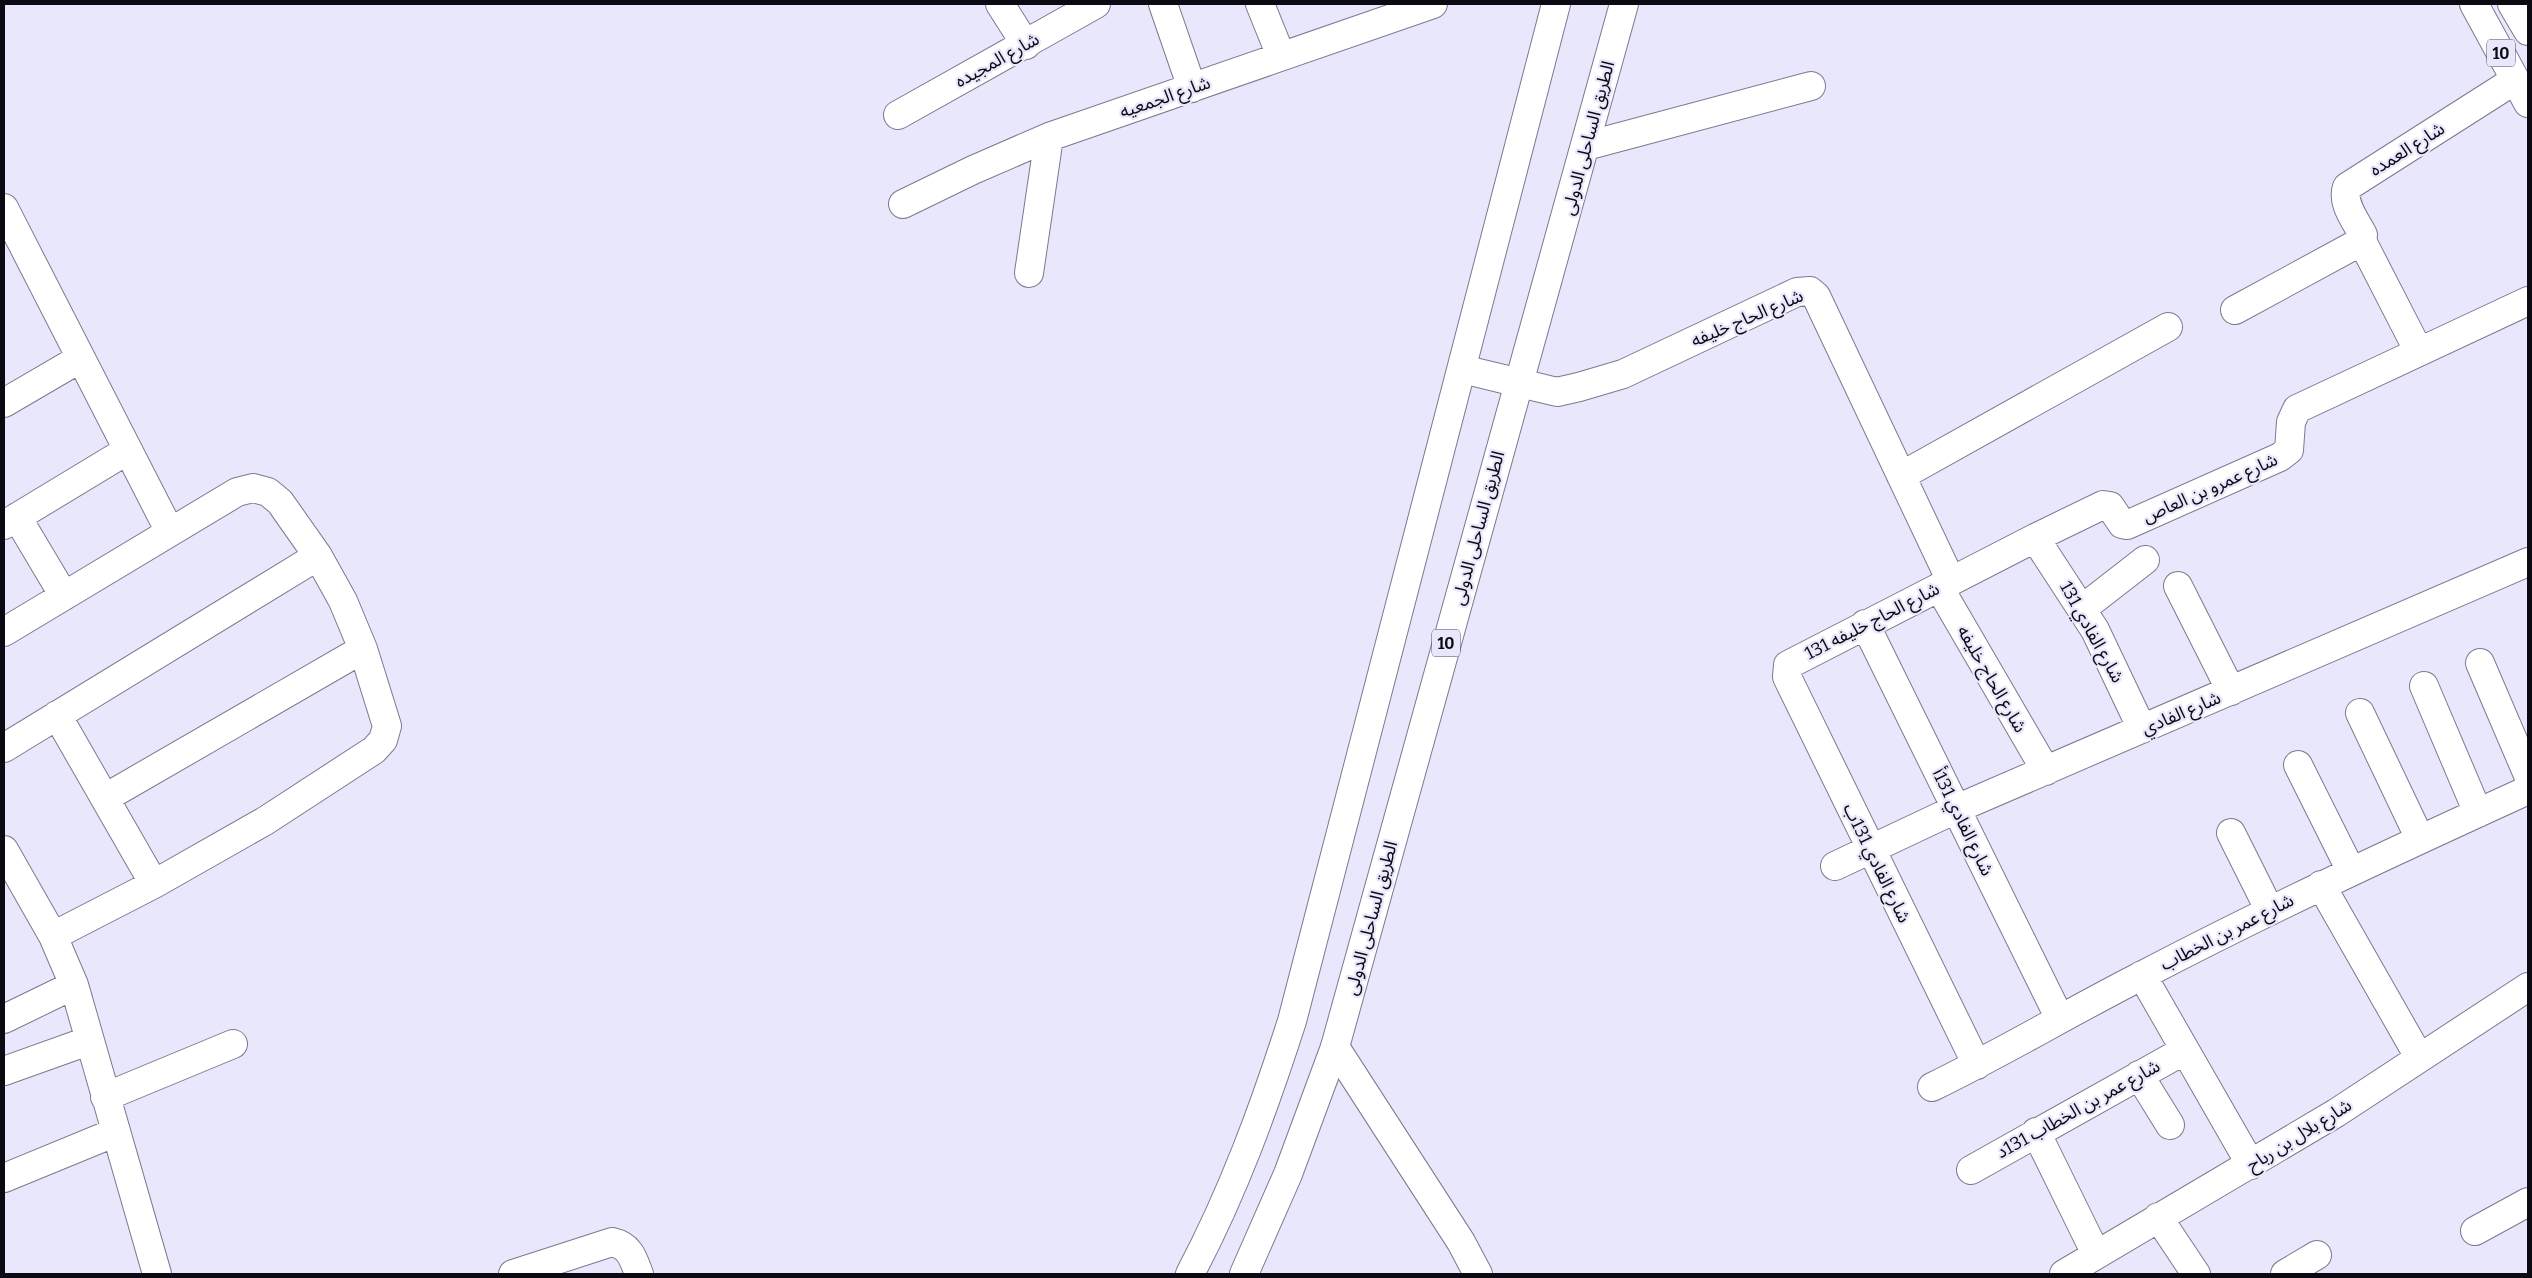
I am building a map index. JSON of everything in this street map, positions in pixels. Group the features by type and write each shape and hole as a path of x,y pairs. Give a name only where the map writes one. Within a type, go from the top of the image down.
{"main road":[{"path":"1000,4 1026,45"},
{"name":"شارع المجيده","path":"898,115 1026,45 1095,4"},
{"path":"1163,4 1192,88"},
{"path":"1260,4 1281,56"},
{"name":"شارع الجمعيه","path":"903,204 973,170 1049,137 1433,4"},
{"path":"1190,1274 1226,1200 1251,1142 1292,1021 1556,4"},
{"name":"الطريق الساحلى الدولى","path":"1244,1274 1288,1174 1335,1047 1624,4"},
{"name":"10","path":"2474,4 2522,92"},
{"path":"2512,4 2528,32"},
{"path":"1586,146 1811,86"},
{"name":"شارع العمده","path":"2362,241 2363,235 2346,200 2347,187 2522,92"},
{"path":"1029,274 1049,137"},
{"path":"4,208 170,532"},
{"path":"2236,310 2360,244 2362,241 2419,352"},
{"name":"شارع الحاج خليفه","path":"1462,369 1556,392 1624,374 1797,292 1806,290 1816,296 1901,476 1945,584 2046,771"},
{"name":"شارع عمرو بن العاص","path":"1945,584 2035,538 2107,505 2110,506 2122,524 2127,525 2280,457 2289,450 2290,422 2297,409 2528,301"},
{"path":"1901,476 2168,327"},
{"path":"4,403 81,358"},
{"path":"64,596 10,521 128,450"},
{"path":"4,632 237,492 253,488 268,492 280,502 318,556 343,601 363,649 387,726 383,740 374,750 264,820 154,884 53,936"},
{"name":"شارع الفادي 131","path":"2035,538 2082,610 2112,663 2142,729"},
{"path":"4,748 318,556"},
{"path":"2082,610 2145,560"},
{"name":"شارع الفادي","path":"1834,866 1956,809 2528,562"},
{"name":"شارع الحاج خليفه 131","path":"1793,661 1945,584"},
{"path":"2178,586 2231,691"},
{"name":"شارع الفادي 131أ","path":"1865,624 2060,1019"},
{"path":"105,798 363,649"},
{"name":"شارع الفادي 131ب","path":"1793,661 1786,668 1787,677 1870,850 1977,1065"},
{"path":"2480,663 2528,775"},
{"path":"2424,686 2478,813"},
{"path":"2360,713 2420,839"},
{"path":"57,715 154,884"},
{"path":"2298,765 2351,871"},
{"name":"شارع عمر بن الخطاب","path":"1932,1087 1977,1065 2142,975 2321,885 2528,790"},
{"path":"2231,833 2270,911"},
{"path":"4,850 53,936 74,985 88,1041 158,1274"},
{"path":"2321,885 2420,1057"},
{"path":"2142,975 2251,1165"},
{"path":"4,1019 74,985"},
{"name":"شارع بلال بن رباح","path":"2064,1274 2336,1113 2528,986"},
{"path":"7,1063 88,1041"},
{"path":"105,1097 233,1044"},
{"path":"1335,1047 1461,1242 1478,1274"},
{"name":"شارع عمر بن الخطاب 131د","path":"1970,1170 2185,1050"},
{"path":"2139,1075 2170,1125"},
{"path":"4,1178 116,1132"},
{"path":"2036,1132 2096,1254"},
{"path":"2475,1231 2528,1202"},
{"path":"2158,1218 2196,1274"},
{"path":"513,1274 612,1242 622,1244 629,1251 638,1274"},
{"path":"2284,1274 2317,1255"}]}
